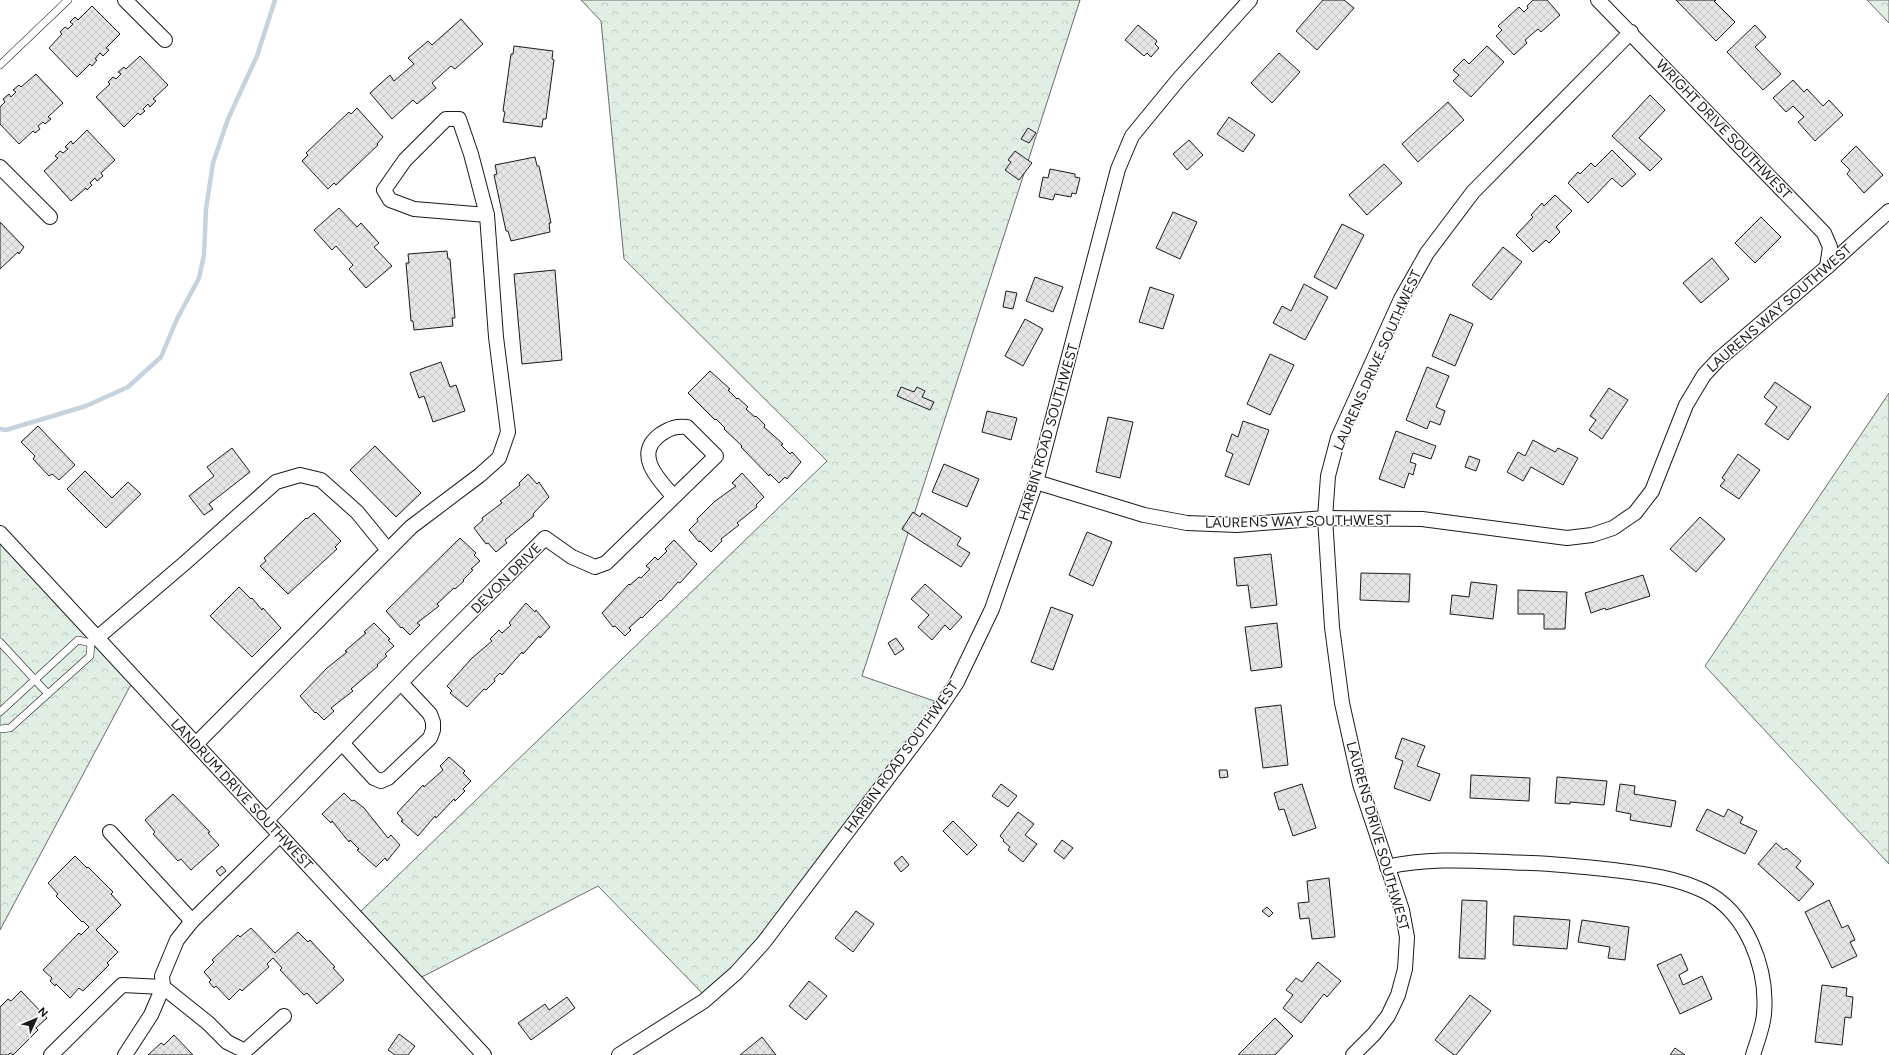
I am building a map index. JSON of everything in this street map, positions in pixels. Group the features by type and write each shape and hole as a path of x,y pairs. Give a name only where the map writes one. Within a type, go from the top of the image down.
{"street":[{"path":"125,0 165,40"},
{"name":"HARBIN ROAD SOUTHWEST","path":"619,1055 704,1001 736,973 764,942 928,725 957,682 992,609 1036,482 1118,169 1132,136 1178,80 1250,0"},
{"name":"WRIGHT DRIVE SOUTHWEST","path":"1598,0 1631,32 1824,233 1830,247 1827,266"},
{"name":"LAURENS DRIVE SOUTHWEST","path":"1353,1055 1374,1034 1388,1016 1398,995 1405,969 1407,937 1402,910 1360,784 1342,703 1332,627 1325,518 1328,476 1338,438 1401,299 1427,253 1473,192 1631,32"},
{"path":"196,744 411,527 500,458 508,432 496,337 487,215 471,154 459,119 446,119 405,160 384,190 390,200 414,209 487,215"},
{"path":"0,167 50,217"},
{"name":"LAURENS WAY SOUTHWEST","path":"1036,482 1144,515 1187,523 1237,525 1325,518 1422,519 1567,538 1592,535 1613,528 1635,513 1652,491 1686,405 1704,375 1719,359 1827,266 1889,210"},
{"name":"DEVON DRIVE","path":"267,820 545,538 572,557 594,567 606,563 716,456 687,427 680,426 669,428 660,435 650,446 648,456 652,469 674,496"},
{"path":"94,640 186,562 276,482 300,475 321,480 357,512 388,550"},
{"name":"LANDRUM DRIVE SOUTHWEST","path":"0,533 94,640 196,744 484,1055"},
{"path":"342,743 374,778 380,781 388,778 430,738 433,722 430,714 401,683"},
{"path":"110,832 192,921"},
{"path":"125,1055 151,1015 163,987 162,976 177,940 192,921 280,835"},
{"path":"1387,867 1407,862 1455,860 1561,864 1665,877 1705,892 1725,907 1742,926 1755,948 1763,972 1764,1014 1753,1055"},
{"path":"51,1055 122,985 163,987 208,1023 227,1042 245,1051 284,1016"}],"lane":[{"path":"0,65 68,0"},
{"path":"0,712 78,640 94,640 90,656 10,728 0,729"},
{"path":"0,642 48,694"}],"green space":[{"path":"581,0 1080,0 862,676 943,704 746,969 705,996 598,886 418,979 358,914 827,461 624,259 601,21"},
{"path":"1867,0 1889,0 1889,23"},
{"path":"1889,393 1889,864 1705,666"},
{"path":"0,528 135,677 0,930"}],"building":[{"path":"1323,0 1344,0 1354,8 1317,50 1296,31"},
{"path":"1533,0 1547,0 1560,15 1541,32 1538,29 1525,40 1527,43 1514,55 1496,36 1502,30 1498,26 1519,7 1524,12"},
{"path":"1676,0 1716,0 1714,1 1735,22 1716,41"},
{"path":"92,6 120,34 106,48 109,50 103,56 100,53 92,66 90,64 77,77 49,48 62,34 60,32 65,27 68,29 73,24 70,22 75,17 78,20"},
{"path":"461,19 483,44 455,69 451,66 432,83 436,88 417,104 413,100 392,119 370,93 390,75 394,81 414,64 408,58 428,41 432,45"},
{"path":"1138,25 1157,41 1155,44 1159,48 1151,57 1147,53 1144,56 1125,40"},
{"path":"1755,25 1766,37 1755,47 1781,74 1763,90 1727,52"},
{"path":"514,46 553,51 552,59 554,60 546,119 543,119 542,127 503,122 505,112 503,111 511,54 513,54"},
{"path":"1487,46 1504,62 1471,97 1453,81 1459,75 1453,70 1464,59 1469,64"},
{"path":"1279,53 1300,72 1272,103 1251,83"},
{"path":"140,56 168,85 153,99 156,101 150,107 148,104 143,109 145,111 140,115 138,113 124,127 96,97 110,84 108,82 113,77 116,79 121,74 118,72 124,67 126,69"},
{"path":"36,74 63,103 48,117 51,119 45,124 43,122 38,126 40,129 35,133 33,131 19,144 0,124 0,107 5,102 3,99 9,94 11,97 16,92 13,90 19,85 21,87"},
{"path":"1793,80 1804,92 1807,89 1823,106 1829,100 1843,115 1815,141 1798,122 1804,117 1793,106 1786,112 1773,98"},
{"path":"1650,95 1665,110 1639,138 1662,159 1650,171 1612,136"},
{"path":"1448,102 1464,120 1418,162 1402,144"},
{"path":"357,108 383,137 377,144 378,145 336,185 334,183 328,189 302,161 308,155 306,153 349,112 351,114"},
{"path":"1229,117 1255,135 1243,152 1217,134"},
{"path":"1028,128 1036,133 1029,143 1021,139"},
{"path":"87,130 115,160 101,173 103,176 97,181 95,178 90,183 92,185 87,190 86,188 71,201 44,171 58,158 55,156 60,151 63,153 68,149 65,147 71,141 73,144"},
{"path":"1189,140 1203,155 1187,170 1173,154"},
{"path":"1856,146 1883,175 1864,193 1847,174 1850,170 1841,161"},
{"path":"1612,150 1636,174 1622,187 1612,178 1588,203 1568,183 1578,172 1580,174 1591,163 1595,167"},
{"path":"1015,151 1032,163 1019,180 1005,170 1011,162 1008,160"},
{"path":"535,157 537,166 539,166 551,223 549,223 550,232 511,241 508,231 506,231 494,175 497,174 495,165"},
{"path":"1384,164 1402,183 1367,215 1349,195"},
{"path":"1050,169 1075,174 1075,177 1080,178 1076,194 1072,193 1071,197 1055,194 1053,200 1039,197 1043,177 1048,178"},
{"path":"1555,195 1572,211 1556,227 1560,232 1549,243 1546,240 1533,252 1516,235 1533,217 1531,215 1542,203 1544,206"},
{"path":"339,208 357,227 361,223 379,243 374,247 392,266 366,288 349,269 353,265 336,246 332,250 314,230"},
{"path":"1173,212 1197,222 1180,259 1156,248"},
{"path":"1761,217 1781,237 1755,263 1735,243"},
{"path":"0,222 24,247 19,254 18,252 0,269"},
{"path":"1342,224 1364,235 1336,289 1314,277"},
{"path":"1503,247 1522,262 1491,300 1472,285"},
{"path":"447,251 448,259 450,259 455,318 452,318 453,326 414,330 413,321 411,321 406,263 409,263 408,254"},
{"path":"1712,258 1729,279 1701,303 1683,283"},
{"path":"555,270 562,360 522,364 514,274"},
{"path":"1035,277 1063,287 1053,312 1026,301"},
{"path":"1304,284 1328,297 1305,340 1273,323 1282,306 1291,311"},
{"path":"1150,287 1174,295 1163,329 1139,322"},
{"path":"1006,291 1017,293 1013,309 1003,307"},
{"path":"1450,314 1473,324 1455,366 1432,356"},
{"path":"1025,319 1043,329 1023,366 1005,356"},
{"path":"1270,354 1294,365 1270,415 1247,404"},
{"path":"441,362 450,387 456,385 465,411 433,422 424,396 419,398 410,373"},
{"path":"1427,367 1449,376 1436,407 1445,411 1440,425 1430,421 1427,429 1406,420"},
{"path":"710,371 730,389 728,390 737,399 738,398 748,407 746,409 765,425 764,427 783,444 781,445 790,454 792,452 801,462 787,479 785,477 779,483 770,474 769,476 741,447 742,446 724,429 725,428 688,393"},
{"path":"1775,382 1811,407 1788,440 1765,424 1777,407 1764,397"},
{"path":"901,387 914,392 917,387 925,391 922,397 934,402 930,410 897,396"},
{"path":"1609,388 1628,400 1602,439 1589,430 1596,420 1590,416"},
{"path":"987,411 1017,418 1011,440 982,432"},
{"path":"1108,417 1133,422 1120,478 1096,472"},
{"path":"1243,421 1269,430 1249,485 1225,476 1233,454 1226,451 1232,434 1238,437"},
{"path":"38,426 75,465 59,480 52,474 49,476 33,459 35,456 21,442"},
{"path":"1396,431 1436,446 1431,459 1413,453 1410,462 1416,464 1413,475 1409,473 1404,488 1379,479"},
{"path":"1533,440 1555,452 1558,448 1578,458 1563,485 1531,467 1523,481 1507,472 1518,452 1525,456"},
{"path":"375,446 421,493 396,517 350,470"},
{"path":"232,448 250,472 209,504 213,509 204,515 189,496 214,476 207,467"},
{"path":"1738,454 1760,470 1739,499 1720,486 1725,480 1722,478"},
{"path":"1469,456 1480,460 1476,471 1465,467"},
{"path":"944,464 979,479 967,507 932,492"},
{"path":"85,471 112,498 128,482 141,494 106,528 67,489"},
{"path":"742,473 764,497 756,505 757,507 737,523 739,525 721,539 722,541 711,552 700,541 699,542 689,530 698,521 697,519 714,502 736,486 732,483"},
{"path":"528,474 537,484 539,482 549,497 533,514 534,516 505,540 507,543 496,552 488,543 486,544 474,528 483,520 482,518 502,503 500,501 520,485 519,483"},
{"path":"913,512 920,517 922,513 961,538 957,545 970,553 961,567 902,529"},
{"path":"314,513 341,541 335,547 337,549 288,594 260,566 266,561 264,558 306,518 307,519"},
{"path":"1700,517 1725,539 1696,572 1670,549"},
{"path":"1087,532 1112,542 1093,586 1069,575"},
{"path":"460,538 476,553 474,555 480,561 471,569 473,570 463,580 464,581 437,604 439,606 417,623 420,625 410,635 402,627 401,628 386,611"},
{"path":"674,540 697,564 661,601 660,600 642,618 641,617 629,628 631,630 625,636 615,626 613,627 602,613 629,584 630,585 639,577 641,578 650,569 646,566 655,557 658,560 667,551 665,549"},
{"path":"1271,554 1277,605 1251,608 1248,585 1237,586 1234,558"},
{"path":"1361,573 1410,574 1409,602 1360,600"},
{"path":"1643,575 1650,596 1606,610 1605,608 1591,613 1585,593"},
{"path":"1471,582 1497,585 1493,619 1450,614 1452,595 1469,597"},
{"path":"925,584 962,617 950,630 945,625 932,640 918,627 929,615 911,599"},
{"path":"239,587 251,599 252,598 262,610 263,608 281,628 252,657 210,616"},
{"path":"1518,590 1567,592 1565,629 1544,629 1544,614 1518,614"},
{"path":"526,603 535,612 536,610 550,627 540,638 539,636 523,654 522,652 502,675 500,673 494,679 495,681 486,690 484,689 467,707 450,693 452,691 447,686 472,658 492,641 490,639 499,630 502,633 511,625 509,623"},
{"path":"1051,607 1073,615 1053,670 1031,662"},
{"path":"374,623 390,639 388,640 394,646 385,654 387,656 377,665 378,666 351,689 353,691 331,708 334,711 324,720 316,712 315,713 300,696 327,668 347,652 345,651 366,633 364,632"},
{"path":"1277,623 1282,667 1251,671 1245,627"},
{"path":"896,638 904,649 895,655 888,643"},
{"path":"1281,705 1288,765 1263,768 1255,708"},
{"path":"1402,738 1425,746 1417,766 1440,774 1430,801 1394,788 1403,761 1395,758"},
{"path":"449,757 465,771 463,773 471,781 463,789 465,791 455,801 454,799 436,818 435,816 418,836 401,821 403,820 397,813 423,785 424,787 443,770 440,766"},
{"path":"1219,770 1227,770 1228,777 1220,778"},
{"path":"1471,775 1530,778 1529,801 1470,798"},
{"path":"1557,777 1607,781 1604,805 1570,802 1570,804 1555,803"},
{"path":"1001,784 1017,796 1008,807 992,796"},
{"path":"1302,784 1316,828 1293,836 1284,809 1279,810 1274,793"},
{"path":"1620,784 1635,786 1634,794 1676,801 1671,827 1630,820 1631,814 1616,811"},
{"path":"344,793 352,801 354,800 364,808 388,838 391,835 400,845 387,861 385,858 376,867 357,850 359,849 350,840 349,842 332,821 331,823 322,814"},
{"path":"173,794 210,832 208,833 219,845 191,870 181,859 178,861 153,834 155,832 145,820"},
{"path":"1707,809 1724,817 1728,809 1743,817 1740,823 1757,831 1745,854 1696,830"},
{"path":"1018,812 1034,824 1025,835 1037,844 1023,862 1008,850 1010,847 1000,836"},
{"path":"953,821 977,845 967,855 943,831"},
{"path":"1062,840 1073,848 1064,859 1054,851"},
{"path":"1776,843 1784,850 1786,848 1801,861 1796,867 1814,884 1799,901 1758,864"},
{"path":"75,856 113,892 111,894 121,905 96,930 118,952 107,963 109,965 83,991 79,988 70,998 56,984 55,986 50,981 52,978 43,970 79,933 81,935 89,927 56,896 58,894 48,883"},
{"path":"902,856 909,865 901,872 894,863"},
{"path":"222,866 226,871 220,876 216,871"},
{"path":"1329,878 1335,937 1312,939 1309,918 1300,919 1298,903 1309,902 1307,881"},
{"path":"1462,900 1487,901 1485,959 1459,958"},
{"path":"1829,900 1842,928 1848,925 1855,940 1850,942 1857,956 1832,968 1805,912"},
{"path":"1267,907 1273,913 1269,917 1262,911"},
{"path":"856,911 874,924 853,952 835,938"},
{"path":"1514,916 1570,920 1567,949 1513,945"},
{"path":"1582,920 1629,927 1625,960 1608,958 1610,947 1578,942"},
{"path":"251,928 275,953 298,932 308,942 310,940 335,967 333,968 344,980 317,1004 307,993 304,995 280,970 282,968 273,958 267,964 269,967 242,991 240,989 229,1000 216,986 214,988 209,982 211,980 204,972 214,962 212,960 238,935 240,937"},
{"path":"1681,954 1688,970 1679,975 1683,985 1702,976 1712,999 1680,1014 1657,965"},
{"path":"1318,962 1341,981 1327,997 1324,994 1301,1023 1283,1008 1293,995 1286,990 1296,978 1302,982"},
{"path":"809,981 827,996 806,1020 789,1006"},
{"path":"1822,985 1847,988 1846,996 1853,997 1851,1018 1845,1017 1842,1045 1815,1042"},
{"path":"21,991 47,1018 36,1028 38,1030 13,1055 10,1053 8,1055 0,1055 0,1007 8,999 11,1001"},
{"path":"1470,995 1491,1011 1456,1055 1454,1055 1435,1040"},
{"path":"567,997 575,1008 531,1040 518,1023 545,1004 549,1010"},
{"path":"1275,1018 1293,1036 1275,1055 1238,1055"},
{"path":"399,1034 415,1046 408,1055 395,1055 388,1050"},
{"path":"174,1035 193,1055 148,1055 161,1043 164,1045"},
{"path":"762,1037 776,1055 740,1055"},
{"path":"1675,1048 1685,1055 1670,1055"}],"waterway":[{"path":"0,429 6,430 86,406 128,387 161,357 177,319 199,278 204,255 206,209 213,163 228,119 257,56 275,0"}]}
